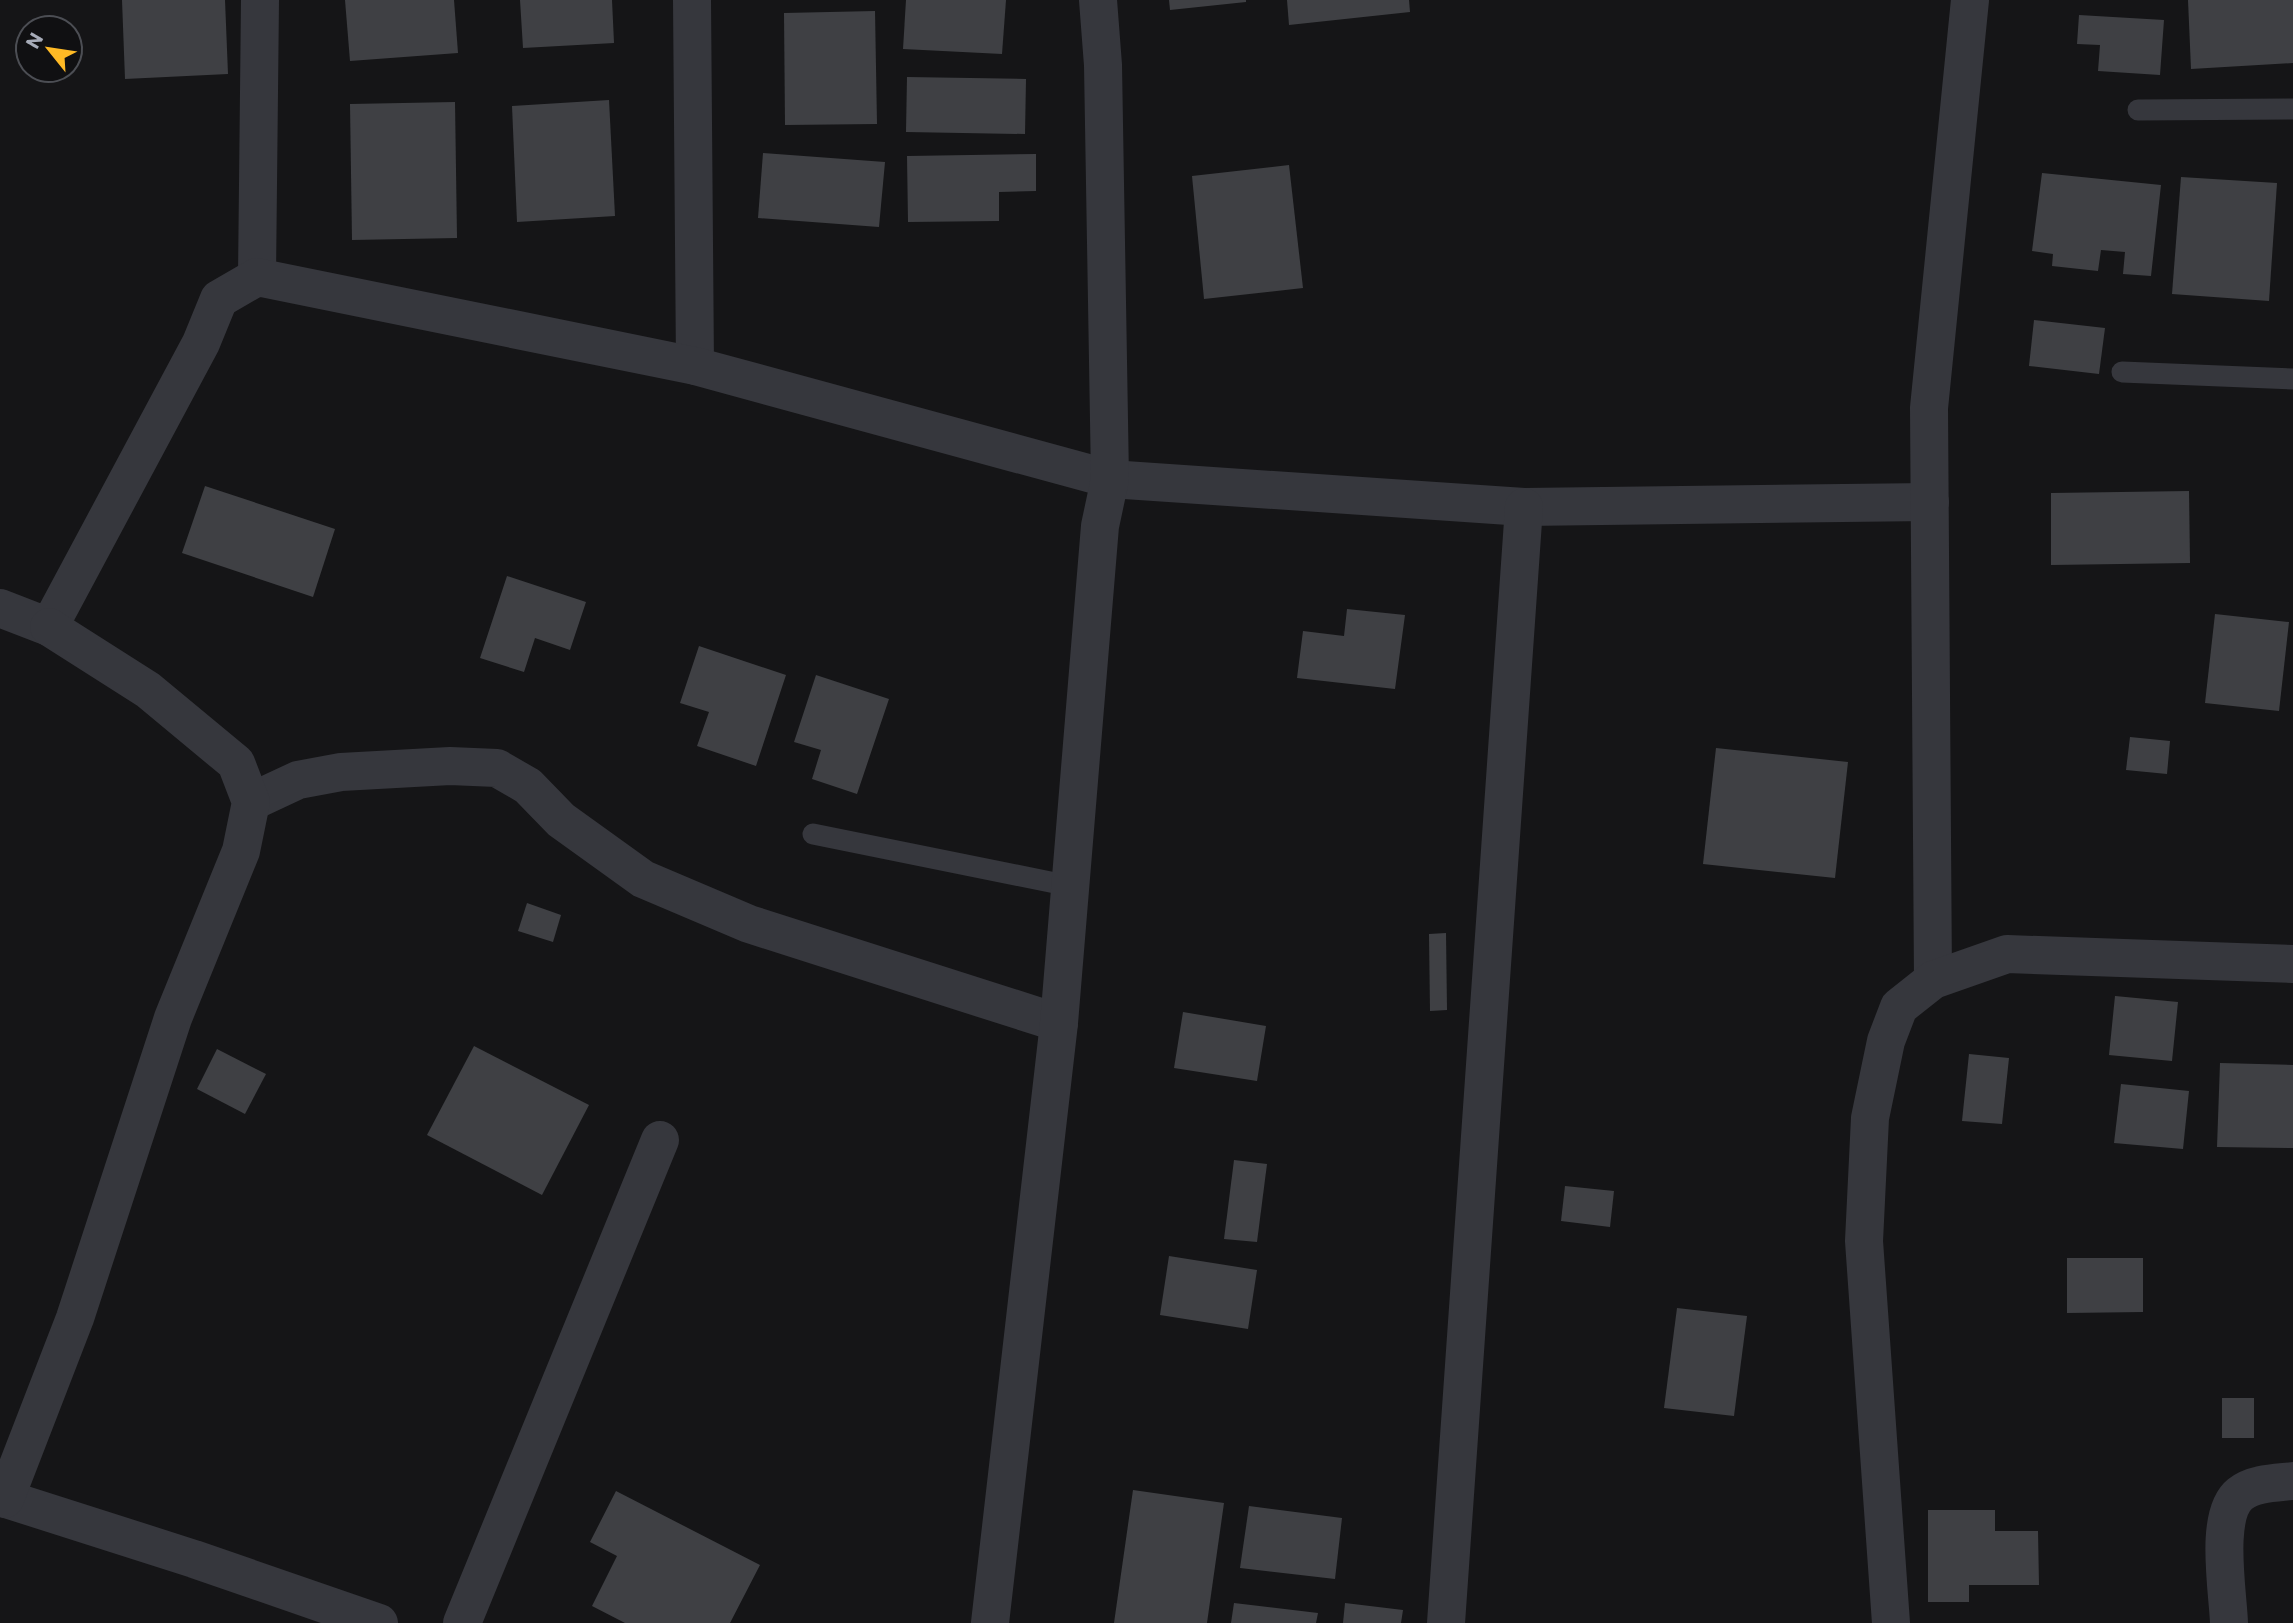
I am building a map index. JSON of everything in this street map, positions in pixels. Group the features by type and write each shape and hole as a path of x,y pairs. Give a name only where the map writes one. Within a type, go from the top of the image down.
{"street":[{"path":"257,277 260,0"},
{"path":"692,0 695,366"},
{"path":"990,1623 1059,1023 1100,526 1110,479 1103,65 1098,0"},
{"path":"1933,980 1929,408 1970,0"},
{"path":"49,627 201,343 219,299 257,277 695,366 1110,479 1524,507 1930,502"},
{"path":"1446,1623 1524,507"},
{"path":"0,608 49,627 148,690 236,763 251,802 241,851 173,1018 75,1318 3,1498 194,1559 379,1623"},
{"path":"251,802 298,780 341,772 450,766 497,768 528,786 561,820 643,879 749,925 1059,1023"},
{"path":"1891,1623 1864,1241 1870,1118 1886,1041 1899,1007 1933,980 2007,954 2293,964"},
{"path":"462,1623 660,1140"},
{"path":"2229,1623 2224,1524 2238,1495 2260,1485 2293,1481"}],"lane":[{"path":"2138,110 2293,109"},
{"path":"2122,372 2293,379"},
{"path":"813,834 1070,886"}],"building":[{"path":"122,0 225,0 228,74 125,79"},
{"path":"345,0 454,0 458,53 350,61"},
{"path":"520,0 612,0 614,43 523,48"},
{"path":"906,0 1006,0 1002,54 903,49"},
{"path":"1169,0 1246,0 1246,2 1170,10"},
{"path":"1287,0 1409,0 1410,12 1289,25"},
{"path":"2188,0 2293,0 2293,63 2191,69"},
{"path":"875,11 877,124 785,125 784,13"},
{"path":"2079,15 2164,20 2160,75 2098,71 2100,45 2077,44"},
{"path":"907,77 1026,79 1025,134 906,132"},
{"path":"609,100 615,216 517,222 512,106"},
{"path":"455,102 457,238 352,240 350,104"},
{"path":"763,153 885,162 879,227 758,218"},
{"path":"1036,154 1036,191 999,192 999,221 908,222 907,156"},
{"path":"1289,165 1303,288 1204,299 1192,176"},
{"path":"2042,173 2161,185 2151,276 2123,274 2125,252 2101,250 2098,271 2052,266 2053,254 2032,251"},
{"path":"2181,177 2277,183 2269,301 2172,294"},
{"path":"2034,320 2105,328 2099,374 2029,366"},
{"path":"205,486 335,529 313,597 182,553"},
{"path":"2189,491 2190,563 2051,565 2051,493"},
{"path":"507,576 586,602 570,650 535,638 524,672 480,658"},
{"path":"1347,609 1405,615 1395,689 1297,678 1303,631 1344,636"},
{"path":"2215,614 2289,622 2279,711 2205,703"},
{"path":"699,646 786,675 756,766 697,746 709,712 680,703"},
{"path":"816,675 889,699 857,794 812,779 821,750 794,742"},
{"path":"2130,737 2170,741 2167,774 2126,770"},
{"path":"1716,748 1848,762 1835,878 1703,864"},
{"path":"527,903 561,915 553,942 518,931"},
{"path":"1446,933 1447,1010 1430,1011 1429,934"},
{"path":"2115,996 2178,1002 2172,1061 2109,1055"},
{"path":"1183,1012 1266,1026 1257,1081 1174,1068"},
{"path":"474,1046 589,1105 542,1195 427,1135"},
{"path":"217,1049 266,1074 245,1114 197,1089"},
{"path":"1969,1054 2009,1058 2002,1124 1962,1121"},
{"path":"2220,1063 2293,1065 2293,1148 2217,1147"},
{"path":"2121,1084 2189,1091 2183,1149 2114,1143"},
{"path":"1234,1160 1267,1164 1257,1242 1224,1239"},
{"path":"1565,1186 1614,1191 1610,1227 1561,1221"},
{"path":"1169,1256 1257,1270 1248,1329 1160,1315"},
{"path":"2067,1258 2143,1258 2143,1312 2067,1313"},
{"path":"1677,1308 1747,1316 1734,1416 1664,1408"},
{"path":"2222,1398 2254,1398 2254,1438 2222,1438"},
{"path":"1133,1490 1224,1503 1207,1623 1114,1623"},
{"path":"616,1491 760,1565 730,1623 625,1623 592,1606 617,1556 590,1542"},
{"path":"1249,1506 1342,1518 1335,1579 1240,1568"},
{"path":"1928,1510 1995,1510 1995,1531 2038,1531 2039,1585 1969,1585 1969,1602 1928,1602"},
{"path":"1234,1603 1318,1613 1316,1623 1231,1623"},
{"path":"1345,1603 1403,1610 1401,1623 1343,1623"}]}
